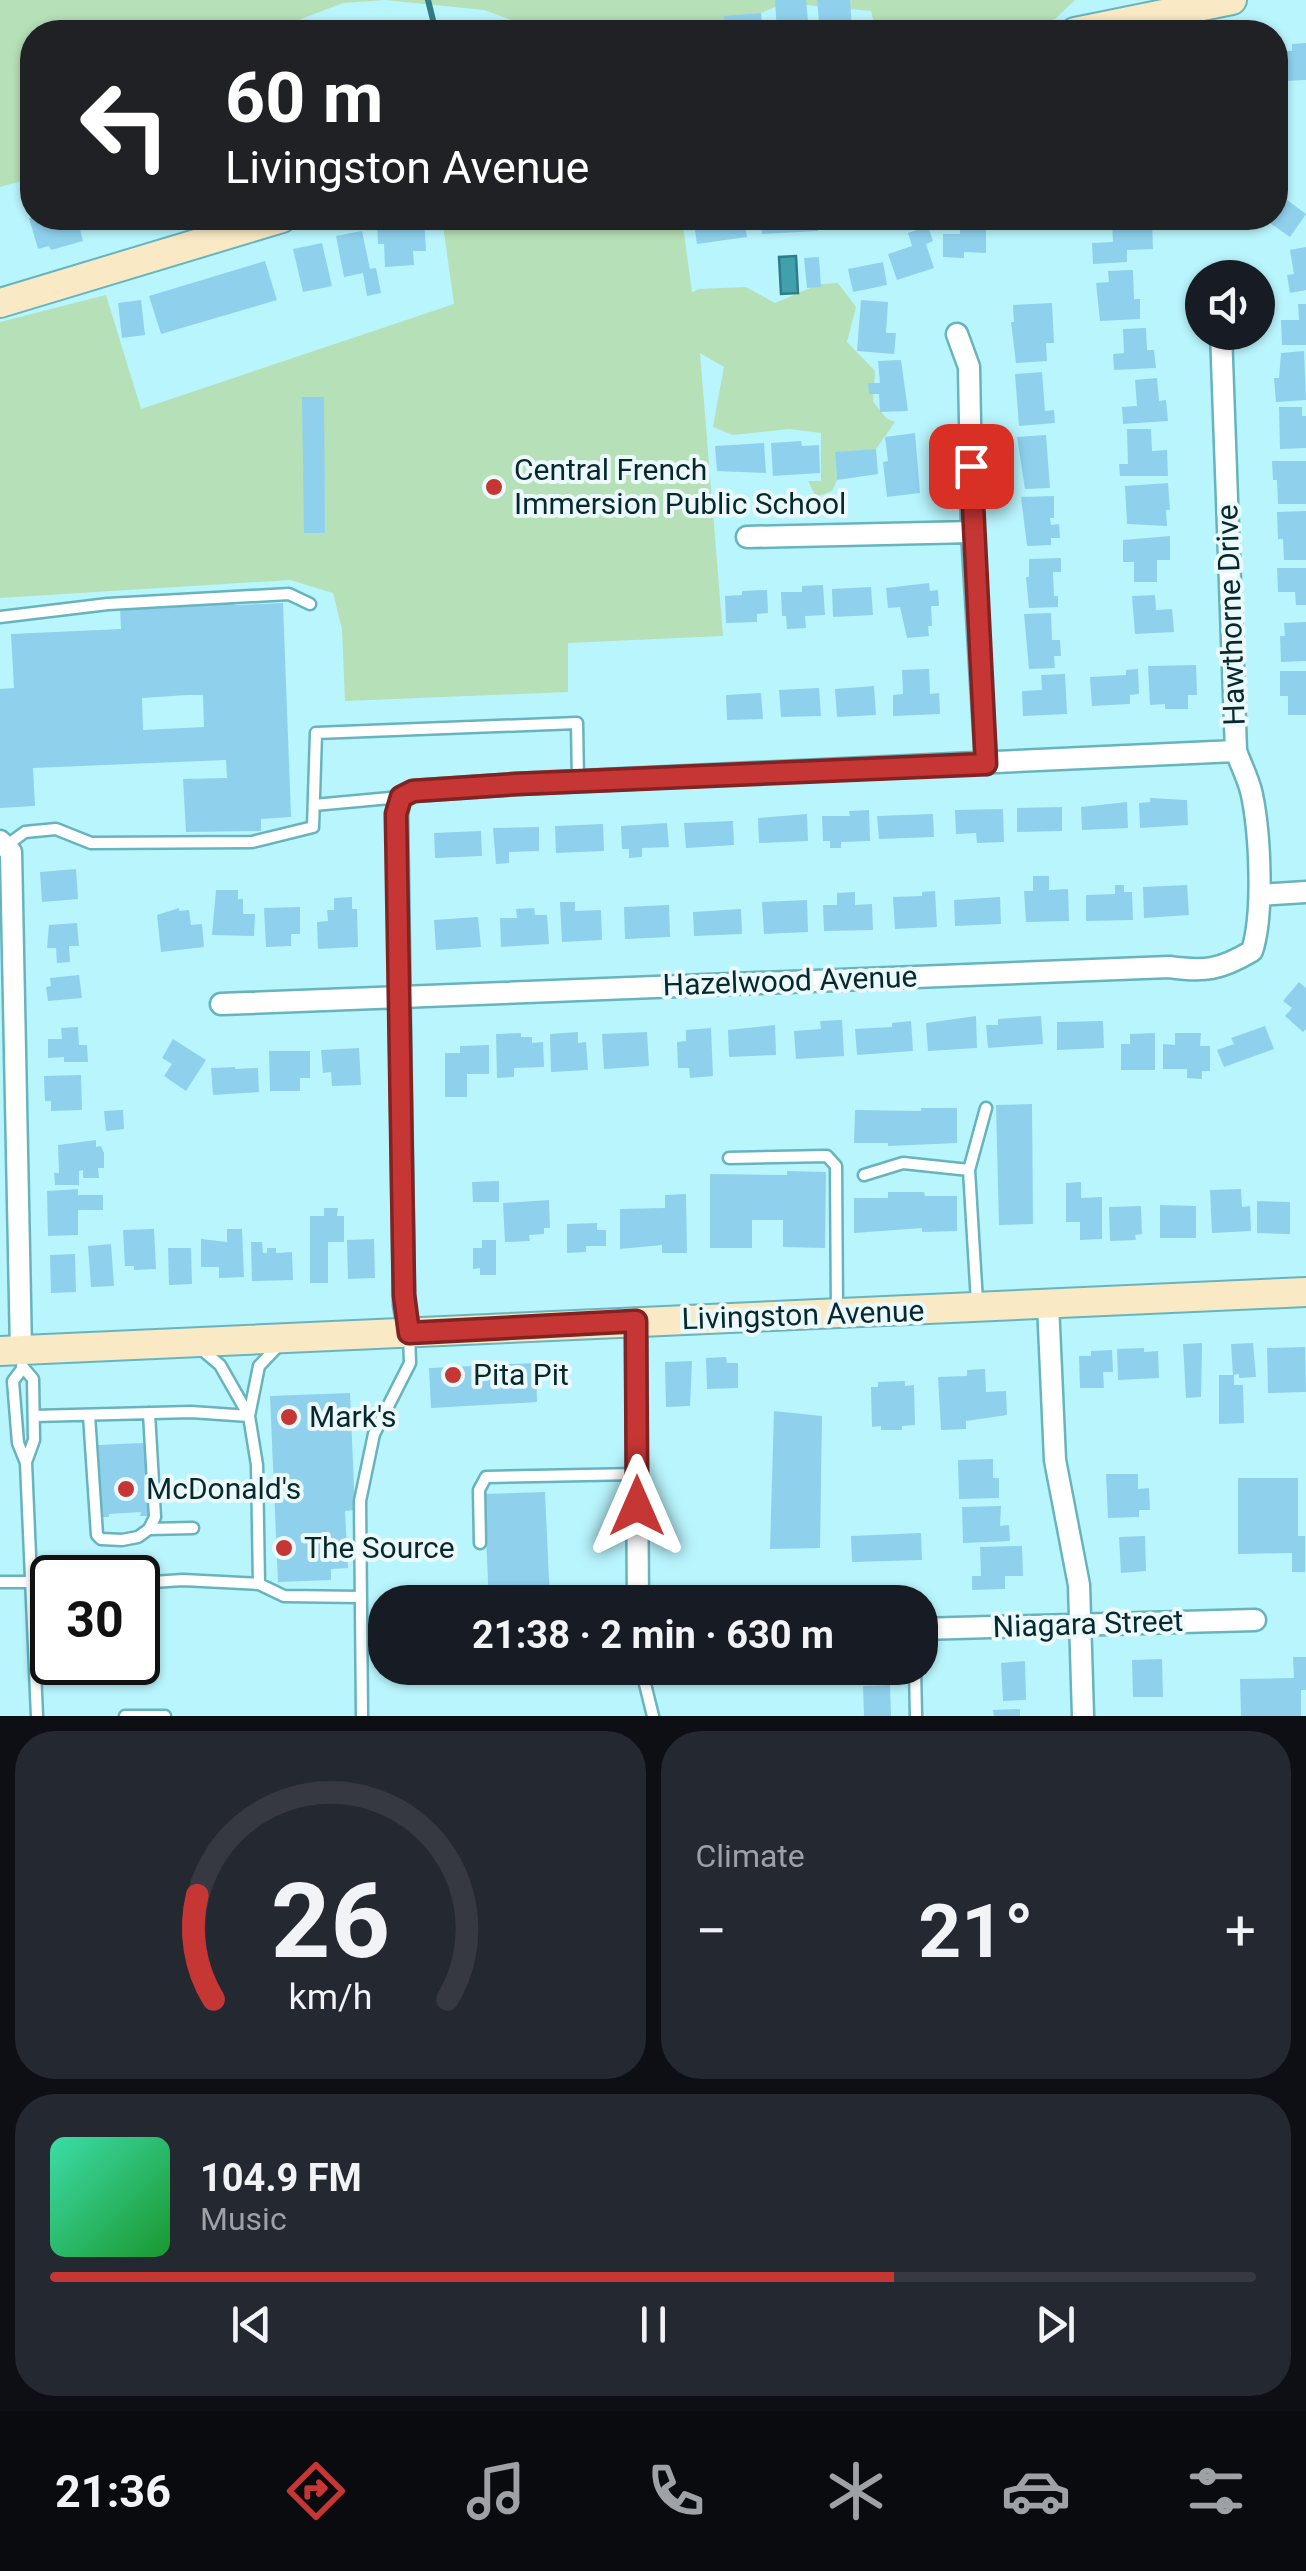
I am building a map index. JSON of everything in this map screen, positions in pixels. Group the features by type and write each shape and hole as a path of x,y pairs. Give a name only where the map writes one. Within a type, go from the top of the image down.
{"main road":[{"path":"1133,20 1232,0"},
{"path":"0,302 242,230"},
{"name":"Livingston Avenue","path":"14,1357 285,1338 1306,1292"}],"street":[{"path":"958,334 969,367 972,532 986,764"},
{"name":"Hawthorne Drive","path":"1221,350 1236,751 1252,795 1260,895"},
{"path":"747,537 972,532"},
{"path":"409,1333 404,1295 396,814 401,797 423,790 1236,751"},
{"path":"4,843 11,852 14,1357"},
{"path":"1260,895 1306,892"},
{"name":"Hazelwood Avenue","path":"221,1004 1169,967 1203,972 1252,951 1258,933 1260,895"},
{"path":"1048,1304 1055,1460 1079,1585 1083,1716"},
{"path":"636,1321 638,1585"},
{"name":"Niagara Street","path":"938,1629 1256,1620"}],"lane":[{"path":"0,617 108,604 289,594 310,604"},
{"path":"4,843 25,832 56,829 91,842 252,842 313,828 316,733 576,722 578,782"},
{"path":"314,805 401,797"},
{"path":"977,1308 968,1170 986,1108"},
{"path":"730,1158 827,1156 836,1166 837,1314"},
{"path":"864,1175 903,1163 968,1170"},
{"path":"362,1716 360,1501 374,1434 410,1363 409,1333"},
{"path":"249,1416 259,1366 285,1338"},
{"path":"193,1343 220,1365 249,1416 257,1465 259,1584"},
{"path":"14,1357 33,1380 34,1440 26,1463"},
{"path":"14,1357 18,1443 26,1463 32,1555"},
{"path":"89,1416 97,1535 100,1539 122,1540 138,1538 155,1517 148,1413"},
{"path":"34,1416 249,1416"},
{"path":"480,1544 479,1490 486,1477 637,1474"},
{"path":"149,1529 192,1528"},
{"path":"0,1582 30,1582"},
{"path":"160,1582 259,1584 284,1596 362,1597"},
{"path":"36,1685 37,1716"},
{"path":"645,1685 652,1716"},
{"path":"915,1685 916,1716"},
{"path":"124,1716 165,1716"}],"green space":[{"path":"0,0 385,0 343,3 299,20 20,20 20,181 0,187"},
{"path":"385,0 1075,0 1051,20 873,20 871,11 784,3 745,20 511,20 484,10"},
{"path":"444,230 684,230 692,292 746,287 775,303 820,284 838,283 856,307 847,342 875,371 873,401 886,418 895,422 876,449 835,453 837,480 832,491 816,497 808,481 821,481 821,433 789,429 733,435 713,427 724,367 700,353 723,636 568,643 568,692 345,701 342,629 333,593 290,580 0,598 0,322 106,295 141,409 454,304"}],"water":[{"path":"796,256 798,293 781,294 779,257"}],"building":[{"path":"775,0 806,0 808,20 776,20"},
{"path":"817,0 850,0 851,20 819,20"},
{"path":"761,13 762,20 724,20 724,16"},
{"path":"1306,43 1306,80 1288,81 1288,51 1292,51 1292,44"},
{"path":"1288,201 1306,214 1290,237 1280,230 1288,230"},
{"path":"32,230 80,230 83,241 51,250 49,246 38,249"},
{"path":"377,230 425,230 426,251 413,251 414,265 385,267 384,244 378,244"},
{"path":"695,230 746,230 747,237 697,244"},
{"path":"762,230 818,230 818,231 762,234"},
{"path":"929,230 933,241 926,244 934,268 897,280 888,254 912,246 908,233"},
{"path":"960,230 986,230 986,253 964,252 964,258 943,257 943,234 960,234"},
{"path":"1112,230 1152,230 1153,249 1127,250 1127,262 1093,264 1092,243 1113,242"},
{"path":"362,231 370,269 376,268 381,293 367,296 363,273 344,277 336,236"},
{"path":"322,243 332,286 303,292 293,249"},
{"path":"1306,247 1306,290 1290,293 1287,275 1294,274 1290,250"},
{"path":"819,257 821,287 807,288 804,258"},
{"path":"265,261 277,300 161,334 149,296"},
{"path":"883,262 887,285 853,292 848,269"},
{"path":"1133,270 1134,299 1140,299 1140,319 1100,321 1096,283 1109,282 1108,271"},
{"path":"141,300 145,335 122,338 118,303"},
{"path":"861,300 888,302 886,333 896,333 894,354 857,351"},
{"path":"1052,303 1054,343 1046,343 1047,361 1016,363 1013,305"},
{"path":"1298,304 1306,304 1306,345 1282,345 1281,320 1299,320"},
{"path":"1146,328 1147,350 1154,350 1156,368 1114,370 1113,354 1124,353 1123,329"},
{"path":"1304,351 1306,400 1276,402 1274,378 1279,378 1281,353"},
{"path":"901,360 908,411 880,412 879,394 869,394 868,383 880,383 878,361"},
{"path":"1042,372 1045,411 1054,410 1055,423 1019,426 1015,374"},
{"path":"1157,378 1159,401 1166,400 1168,421 1123,424 1122,407 1137,406 1135,380"},
{"path":"302,397 324,397 325,533 304,533"},
{"path":"1279,407 1302,407 1302,416 1306,416 1306,448 1280,449"},
{"path":"1127,429 1151,429 1152,451 1167,450 1168,476 1120,476 1119,464 1128,464"},
{"path":"915,433 920,493 887,497 885,437"},
{"path":"1046,435 1050,488 1025,489 1017,437"},
{"path":"801,441 802,446 819,445 820,473 773,476 771,443"},
{"path":"764,443 766,473 717,471 715,446"},
{"path":"876,449 878,474 837,480 835,452"},
{"path":"1272,461 1306,461 1306,504 1278,504"},
{"path":"1168,483 1167,526 1127,524 1125,486"},
{"path":"1054,496 1051,525 1059,524 1060,538 1051,538 1051,545 1027,546 1021,497"},
{"path":"1306,511 1306,560 1284,560 1277,512"},
{"path":"1170,536 1170,560 1157,560 1157,582 1134,582 1134,562 1123,562 1123,540"},
{"path":"1061,558 1061,572 1053,572 1058,607 1029,608 1029,559"},
{"path":"1277,568 1306,568 1306,605 1296,605 1295,592 1278,592"},
{"path":"929,583 930,591 938,590 939,606 931,606 929,636 907,638 900,607 888,608 886,588"},
{"path":"823,585 825,615 805,616 806,628 787,629 781,592 802,592 802,586"},
{"path":"871,587 873,615 833,617 832,589"},
{"path":"767,590 768,613 757,614 757,622 726,623 725,596"},
{"path":"1155,595 1156,610 1172,609 1174,632 1135,634 1132,596"},
{"path":"283,603 291,817 261,819 261,831 186,832 183,779 227,778 226,760 33,768 35,806 0,808 0,689 14,688 11,634 121,629 120,608","holes":["203,695 204,727 143,730 142,698"]},
{"path":"1051,613 1052,640 1060,640 1061,656 1054,656 1055,668 1029,669 1024,614"},
{"path":"1306,622 1306,661 1281,662 1284,623"},
{"path":"1196,665 1197,695 1188,695 1188,709 1150,705 1148,666"},
{"path":"929,669 930,694 939,693 940,714 893,716 893,695 903,694 902,670"},
{"path":"1138,669 1139,694 1130,695 1130,704 1092,706 1090,677 1126,675 1126,670"},
{"path":"1280,671 1306,671 1306,715 1288,715 1288,696 1280,696"},
{"path":"1065,674 1067,714 1023,716 1022,691 1042,690 1041,675"},
{"path":"874,686 876,715 837,717 835,689"},
{"path":"819,688 821,716 781,717 779,690"},
{"path":"761,693 763,719 727,720 726,695"},
{"path":"1150,798 1187,800 1188,825 1140,828 1139,803 1150,802"},
{"path":"1127,802 1128,828 1082,830 1081,807"},
{"path":"1062,807 1062,831 1017,832 1017,808"},
{"path":"1003,809 1004,842 977,843 976,833 956,834 955,810"},
{"path":"869,810 870,841 841,842 841,848 830,848 830,841 823,841 822,816 850,816 849,811"},
{"path":"807,814 808,841 759,843 758,818"},
{"path":"933,814 934,837 879,839 877,816"},
{"path":"733,821 734,845 686,848 684,823"},
{"path":"667,823 669,847 642,848 642,857 629,858 629,849 622,849 621,826"},
{"path":"603,824 604,851 556,853 555,826"},
{"path":"539,827 539,851 509,852 509,863 496,864 493,828"},
{"path":"481,831 482,856 435,858 434,833"},
{"path":"76,869 78,899 42,902 40,872"},
{"path":"1033,876 1049,876 1049,890 1068,889 1069,921 1026,922 1024,891 1033,891"},
{"path":"1115,885 1124,885 1124,892 1132,892 1133,920 1086,921 1086,895 1115,894"},
{"path":"1187,885 1189,915 1144,918 1143,887"},
{"path":"216,890 238,890 238,899 243,899 243,914 255,914 254,936 212,935"},
{"path":"935,891 937,927 895,929 893,897 922,896 922,892"},
{"path":"855,892 855,905 872,904 873,930 824,931 823,905 837,905 837,893"},
{"path":"352,897 352,909 357,909 358,947 318,949 317,922 328,921 327,910 334,910 334,898"},
{"path":"1000,897 1001,924 955,926 954,900"},
{"path":"807,900 808,932 764,934 762,902"},
{"path":"560,902 575,902 575,911 601,910 602,940 562,942"},
{"path":"669,905 670,937 625,939 624,907"},
{"path":"300,907 300,934 291,934 291,946 266,947 264,908"},
{"path":"179,908 189,910 191,925 202,924 204,947 161,952 157,915"},
{"path":"534,908 535,915 547,915 549,944 501,947 500,918 517,918 516,909"},
{"path":"741,909 742,934 694,936 693,912"},
{"path":"478,917 481,947 436,950 434,920"},
{"path":"77,923 79,946 69,946 70,962 57,963 56,948 47,948 49,925"},
{"path":"79,975 82,998 48,1001 46,987 51,986 50,978"},
{"path":"1299,982 1306,988 1303,1032 1285,1016 1292,1008 1283,1001"},
{"path":"976,1016 977,1048 928,1051 926,1023"},
{"path":"1041,1016 1043,1044 988,1048 986,1025 998,1025 998,1019"},
{"path":"842,1020 844,1056 796,1059 794,1031 821,1029 820,1021"},
{"path":"911,1021 913,1051 857,1055 855,1029 892,1027 892,1023"},
{"path":"1103,1021 1104,1048 1057,1050 1057,1022"},
{"path":"775,1025 776,1055 729,1057 728,1030"},
{"path":"1265,1026 1274,1049 1224,1067 1217,1050 1234,1044 1231,1038"},
{"path":"78,1027 79,1045 87,1045 88,1062 48,1058 48,1039 62,1039 61,1028"},
{"path":"711,1028 713,1076 690,1078 689,1068 678,1068 677,1042 686,1041 686,1030"},
{"path":"578,1032 578,1043 586,1042 588,1070 551,1072 550,1034"},
{"path":"647,1032 649,1066 604,1069 602,1034"},
{"path":"521,1033 521,1037 532,1037 532,1043 543,1042 544,1067 514,1068 514,1077 497,1078 496,1034"},
{"path":"1155,1033 1155,1070 1121,1070 1121,1044 1130,1044 1130,1034"},
{"path":"1175,1033 1201,1033 1200,1046 1210,1046 1210,1071 1202,1071 1202,1079 1187,1078 1187,1069 1163,1069 1163,1044 1175,1045"},
{"path":"173,1039 206,1060 186,1091 164,1076 172,1064 162,1058"},
{"path":"489,1045 489,1074 467,1074 467,1097 445,1097 445,1053 460,1053 460,1046"},
{"path":"359,1048 361,1085 332,1086 331,1072 323,1073 321,1050"},
{"path":"269,1051 310,1051 310,1078 300,1078 300,1091 270,1091"},
{"path":"211,1068 258,1068 259,1092 213,1095"},
{"path":"81,1075 82,1110 51,1111 51,1101 45,1101 44,1076"},
{"path":"1032,1104 1033,1224 999,1225 996,1105"},
{"path":"957,1108 957,1143 854,1143 855,1110"},
{"path":"123,1110 124,1129 106,1131 104,1111"},
{"path":"96,1140 96,1147 101,1146 104,1153 99,1178 83,1178 83,1170 79,1171 79,1185 55,1185 54,1173 59,1173 58,1145"},
{"path":"787,1171 826,1172 825,1248 783,1247 783,1220 752,1220 752,1248 710,1248 710,1174 787,1175"},
{"path":"499,1181 499,1202 473,1202 472,1182"},
{"path":"1081,1182 1081,1198 1102,1197 1102,1239 1080,1240 1080,1222 1066,1222 1066,1183"},
{"path":"78,1189 78,1195 103,1195 103,1210 78,1210 78,1235 48,1236 47,1191"},
{"path":"1241,1189 1242,1207 1250,1206 1251,1231 1212,1233 1210,1190"},
{"path":"888,1192 957,1196 957,1231 922,1232 922,1228 854,1233 854,1198 888,1198"},
{"path":"686,1194 687,1253 662,1253 662,1245 620,1249 620,1209 665,1208 665,1195"},
{"path":"549,1200 550,1228 544,1228 544,1234 529,1235 530,1241 505,1242 503,1203"},
{"path":"1257,1201 1290,1202 1290,1234 1257,1233"},
{"path":"1160,1205 1196,1206 1196,1238 1160,1238"},
{"path":"1141,1206 1142,1234 1135,1235 1136,1240 1110,1241 1109,1207"},
{"path":"324,1208 338,1208 337,1216 344,1216 344,1242 328,1242 328,1283 310,1283 310,1216 324,1216"},
{"path":"597,1223 597,1230 606,1230 606,1246 586,1246 586,1252 567,1253 567,1224"},
{"path":"154,1229 156,1269 134,1270 134,1266 125,1266 123,1230"},
{"path":"227,1229 242,1229 244,1277 219,1278 219,1267 201,1267 201,1239 227,1242"},
{"path":"374,1239 375,1278 348,1279 347,1240"},
{"path":"482,1240 496,1240 496,1275 480,1275 480,1268 473,1269 473,1248 482,1248"},
{"path":"251,1242 262,1242 263,1253 267,1253 267,1248 276,1248 276,1253 292,1252 293,1280 252,1281"},
{"path":"111,1244 114,1286 91,1287 88,1246"},
{"path":"168,1248 191,1248 192,1284 169,1285"},
{"path":"75,1254 76,1292 51,1293 50,1255"},
{"path":"1202,1343 1201,1397 1186,1398 1183,1344"},
{"path":"1253,1343 1256,1377 1233,1375 1231,1344"},
{"path":"1305,1347 1306,1392 1268,1393 1267,1348"},
{"path":"1144,1348 1144,1352 1158,1351 1159,1378 1118,1380 1117,1349"},
{"path":"1112,1350 1113,1372 1103,1372 1104,1388 1080,1388 1079,1356"},
{"path":"726,1357 727,1363 738,1363 738,1388 707,1389 706,1358"},
{"path":"692,1361 690,1406 666,1407 665,1362"},
{"path":"536,1363 537,1402 431,1408 429,1368"},
{"path":"985,1369 986,1392 1006,1391 1007,1415 966,1421 966,1429 941,1430 938,1377 967,1376 967,1370"},
{"path":"1219,1375 1234,1375 1234,1385 1243,1385 1244,1423 1219,1424"},
{"path":"905,1381 905,1386 914,1385 915,1425 902,1426 902,1430 872,1427 871,1387 878,1387 878,1382"},
{"path":"350,1393 355,1510 345,1511 348,1568 331,1569 331,1580 278,1582 270,1396"},
{"path":"774,1411 822,1416 820,1548 770,1549"},
{"name":"McDonald's","path":"144,1443 145,1454 149,1454 152,1516 140,1516 141,1512 102,1517 98,1445"},
{"path":"993,1459 993,1478 999,1478 999,1498 959,1499 958,1460"},
{"path":"1106,1474 1138,1474 1138,1489 1149,1488 1150,1510 1139,1510 1139,1517 1108,1518"},
{"path":"1238,1478 1298,1478 1298,1536 1305,1536 1305,1572 1292,1572 1292,1553 1238,1554"},
{"path":"545,1492 549,1585 488,1585 484,1494"},
{"path":"1001,1506 1000,1526 1009,1525 1010,1541 963,1543 962,1507"},
{"path":"921,1533 922,1560 852,1562 851,1536"},
{"path":"1145,1536 1146,1571 1121,1573 1119,1537"},
{"path":"1022,1546 1023,1576 1005,1576 1005,1589 972,1590 972,1576 981,1576 980,1547"},
{"path":"1293,1657 1306,1657 1301,1716 1241,1716 1240,1679 1294,1678"},
{"path":"1162,1659 1163,1697 1133,1697 1132,1660"},
{"path":"1025,1661 1026,1700 1003,1701 1001,1663"},
{"path":"890,1685 891,1716 864,1716 863,1686"},
{"path":"1020,1709 1020,1716 994,1716 993,1710"}],"waterway":[{"path":"428,0 433,20"}],"place":[{"name":"Central French Immersion Public School","path":"494,487"},
{"name":"Pita Pit","path":"453,1375"},
{"name":"Mark's","path":"289,1417"},
{"name":"McDonald's","path":"126,1489"},
{"name":"The Source","path":"284,1548"}],"route":[{"path":"637,1506 636,1321 409,1333 404,1305 402,996 396,814 401,797 413,791 516,784 986,764 971,466"}]}
